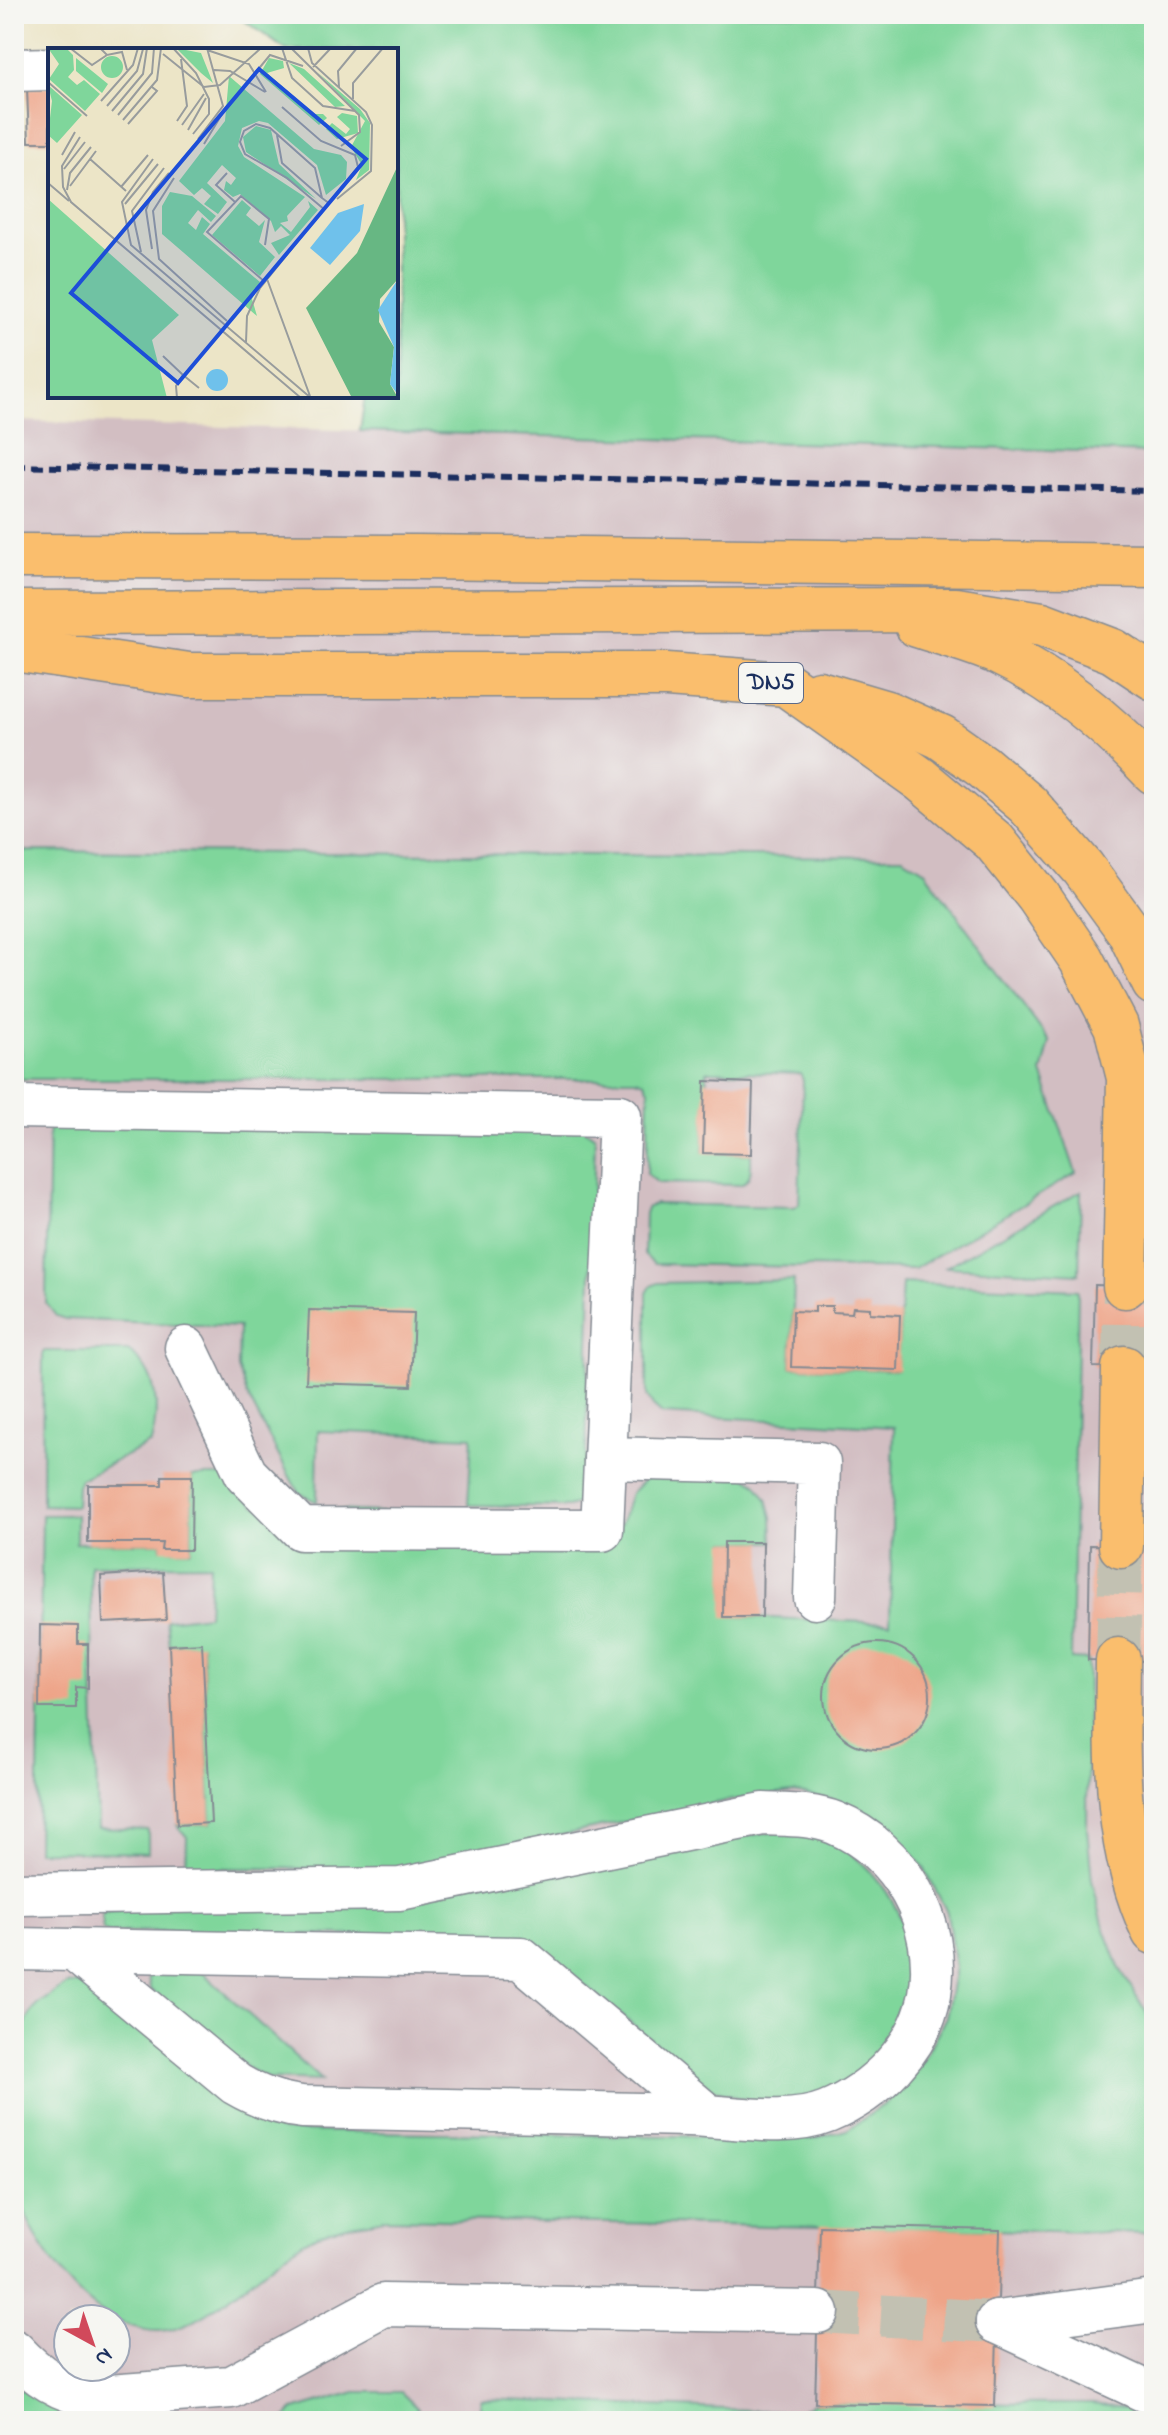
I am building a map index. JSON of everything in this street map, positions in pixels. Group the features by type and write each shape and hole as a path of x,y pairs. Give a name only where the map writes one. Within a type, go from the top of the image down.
{"highway":[{"path":"14,556 450,557 1154,566"},
{"path":"14,613 956,610 1042,624 1113,651 1154,678"},
{"path":"873,611 998,652 1067,693 1120,735 1154,772"},
{"name":"DN5","path":"14,649 189,675 667,675 786,684 887,713 941,737 1028,805 1083,868 1129,931 1154,983"},
{"name":"DN5","path":"786,684 920,779 994,841 1038,896 1081,959 1116,1026 1129,1078 1125,1286"},
{"path":"1121,1546 1124,1368"},
{"path":"1118,1660 1116,1771 1124,1833 1134,1878 1154,1932"}],"lane":[{"path":"14,70 48,69"},
{"path":"14,1107 620,1116 602,1530 301,1529 246,1474 186,1348"},
{"path":"605,1458 819,1463 815,1598"},
{"path":"14,1894 400,1889 763,1814 801,1815 834,1823 865,1840 893,1864 914,1892 932,1962 930,1996 916,2033 892,2069 861,2094 824,2113 779,2120 707,2115 302,2107 279,2104 256,2096 236,2084 74,1950"},
{"path":"14,1949 521,1958 707,2115"},
{"path":"1154,2301 997,2322 1154,2395"},
{"path":"14,2351 27,2366 50,2383 74,2394 225,2404 383,2305 818,2312"}],"shaded area":[{"path":"14,421 1154,453 1154,2421 14,2421"}],"green space":[{"path":"235,14 1154,14 1154,453 360,431 365,398 398,398 398,48 283,48"},
{"path":"14,851 903,857 924,870 1050,1042 1042,1073 1076,1173 914,1269 654,1264 644,1255 645,1213 648,1207 655,1204 794,1207 799,1204 801,1074 707,1071 703,1152 751,1154 749,1176 740,1185 658,1183 647,1174 649,1089 645,1082 636,1079 21,1079 19,1035 14,1015"},
{"path":"49,1118 576,1123 595,1137 585,1485 580,1500 567,1507 468,1505 472,1437 318,1431 317,1502 301,1494 247,1395 238,1368 239,1327 65,1319 56,1316 46,1303"},
{"path":"1081,1191 1079,1274 946,1267"},
{"path":"794,1280 791,1367 897,1370 902,1283 1078,1290 1071,1659 1088,1660 1087,1829 1092,1880 1103,1924 1119,1967 1154,2025 1154,2233 385,2219 340,2227 315,2236 296,2246 219,2305 180,2326 160,2331 132,2326 132,2303 90,2303 54,2264 25,2212 16,2177 12,2102 18,2050 34,2009 66,1986 82,1983 95,1986 241,2113 284,2131 815,2138 847,2130 889,2101 923,2060 946,2017 955,1968 947,1912 923,1866 889,1827 839,1801 793,1792 726,1801 398,1869 186,1868 187,1837 177,1825 211,1823 202,1644 169,1645 166,1620 208,1615 210,1564 90,1565 98,1828 148,1830 148,1853 37,1851 42,1515 76,1515 76,1543 162,1543 161,1549 191,1550 192,1476 231,1476 255,1506 621,1524 631,1493 647,1477 743,1475 757,1484 767,1499 772,1517 773,1542 725,1542 724,1616 890,1623 894,1427 662,1414 647,1396 647,1293 651,1286 658,1283"},
{"path":"43,1351 128,1351 146,1369 154,1392 156,1417 151,1443 80,1479 76,1506 42,1505"},
{"path":"777,1832 809,1836 836,1845 870,1871 892,1901 906,1938 909,1957 907,1995 893,2033 881,2054 849,2080 797,2102 759,2102 709,2087 528,1939 156,1931 109,1933 102,1929 102,1913"},
{"path":"201,1971 322,2081 268,2079 249,2069 150,1989 148,1978 154,1973"},
{"path":"14,2386 50,2400 138,2412 156,2421 14,2421"},
{"path":"355,2392 401,2392 418,2409 417,2421 282,2421 294,2410"},
{"path":"481,2399 796,2412 815,2403 1093,2404 1130,2409 1142,2421 478,2421"}],"building":[{"path":"48,87 48,142 29,142 27,88"},
{"path":"705,1081 753,1083 751,1154 703,1153"},
{"path":"1095,1285 1154,1287 1154,1368 1093,1367"},
{"path":"815,1306 832,1306 832,1312 852,1313 853,1307 870,1308 870,1313 900,1315 898,1370 791,1367 793,1311 815,1312"},
{"path":"309,1310 414,1313 411,1386 306,1383"},
{"path":"162,1476 192,1476 191,1550 161,1550 162,1543 88,1543 88,1485 162,1485"},
{"path":"724,1542 763,1542 762,1617 723,1617"},
{"path":"1090,1545 1154,1546 1154,1661 1088,1660"},
{"path":"163,1572 166,1620 103,1623 101,1576"},
{"path":"40,1625 78,1626 78,1644 88,1644 88,1688 76,1687 76,1708 39,1708"},
{"path":"202,1643 211,1823 177,1825 169,1645"},
{"path":"877,1643 897,1647 914,1659 926,1676 930,1696 926,1716 914,1733 897,1745 877,1749 857,1745 840,1733 828,1716 824,1696 828,1676 840,1659 857,1647"},
{"path":"820,2226 1000,2230 995,2406 815,2403"}],"tunnel":[{"path":"1124,1368 1125,1286"},
{"path":"1118,1660 1121,1546"},
{"path":"818,2312 997,2322"}],"railway":[{"path":"14,466 1154,491"}]}
